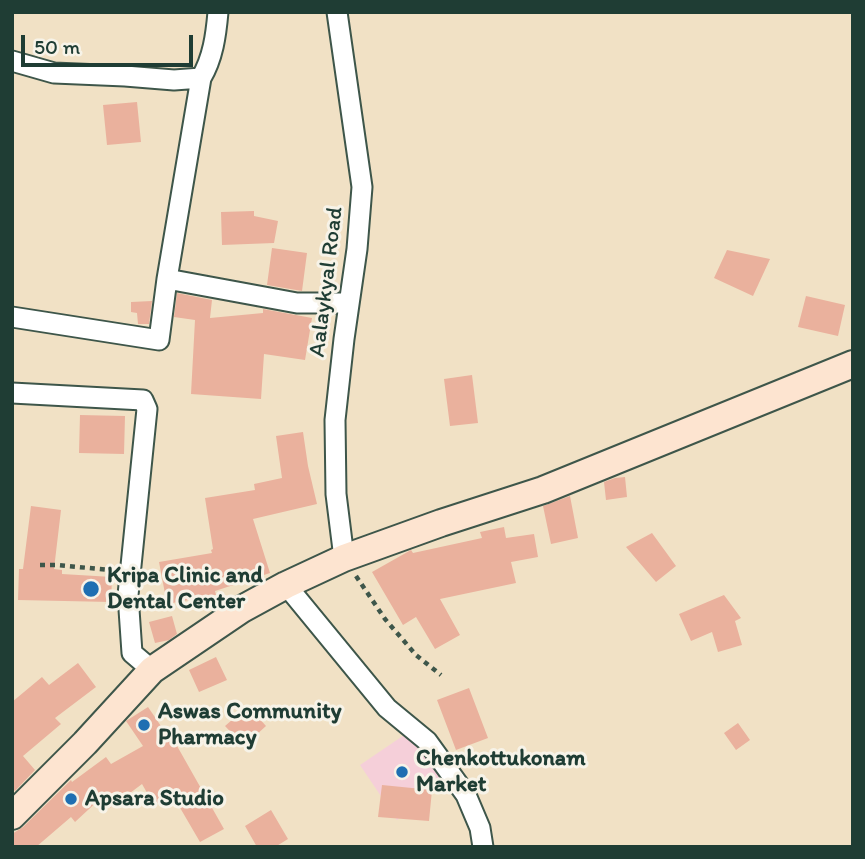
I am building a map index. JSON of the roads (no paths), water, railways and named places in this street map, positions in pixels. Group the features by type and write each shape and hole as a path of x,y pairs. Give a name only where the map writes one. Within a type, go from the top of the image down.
{"main road":[{"path":"12,816 85,743 152,670 242,609 286,585 344,558 543,489 853,364"}],"street":[{"path":"12,317 159,340 201,78 208,66 216,35 218,12"},
{"name":"Aalaykyal Road","path":"337,12 362,187 357,249 335,420 336,494 344,558"},
{"path":"12,61 54,73 174,80 201,78"},
{"path":"167,279 297,303 349,303"},
{"path":"12,393 143,400 147,409 128,595 132,653 152,670"},
{"path":"286,585 387,708 427,741 466,795 480,828 483,847"}],"place":[{"name":"Kripa Clinic and Dental Center","path":"91,589"},
{"name":"Aswas Community Pharmacy","path":"144,725"},
{"name":"Chenkottukonam Market","path":"402,772"},
{"name":"Apsara Studio","path":"71,799"}]}
